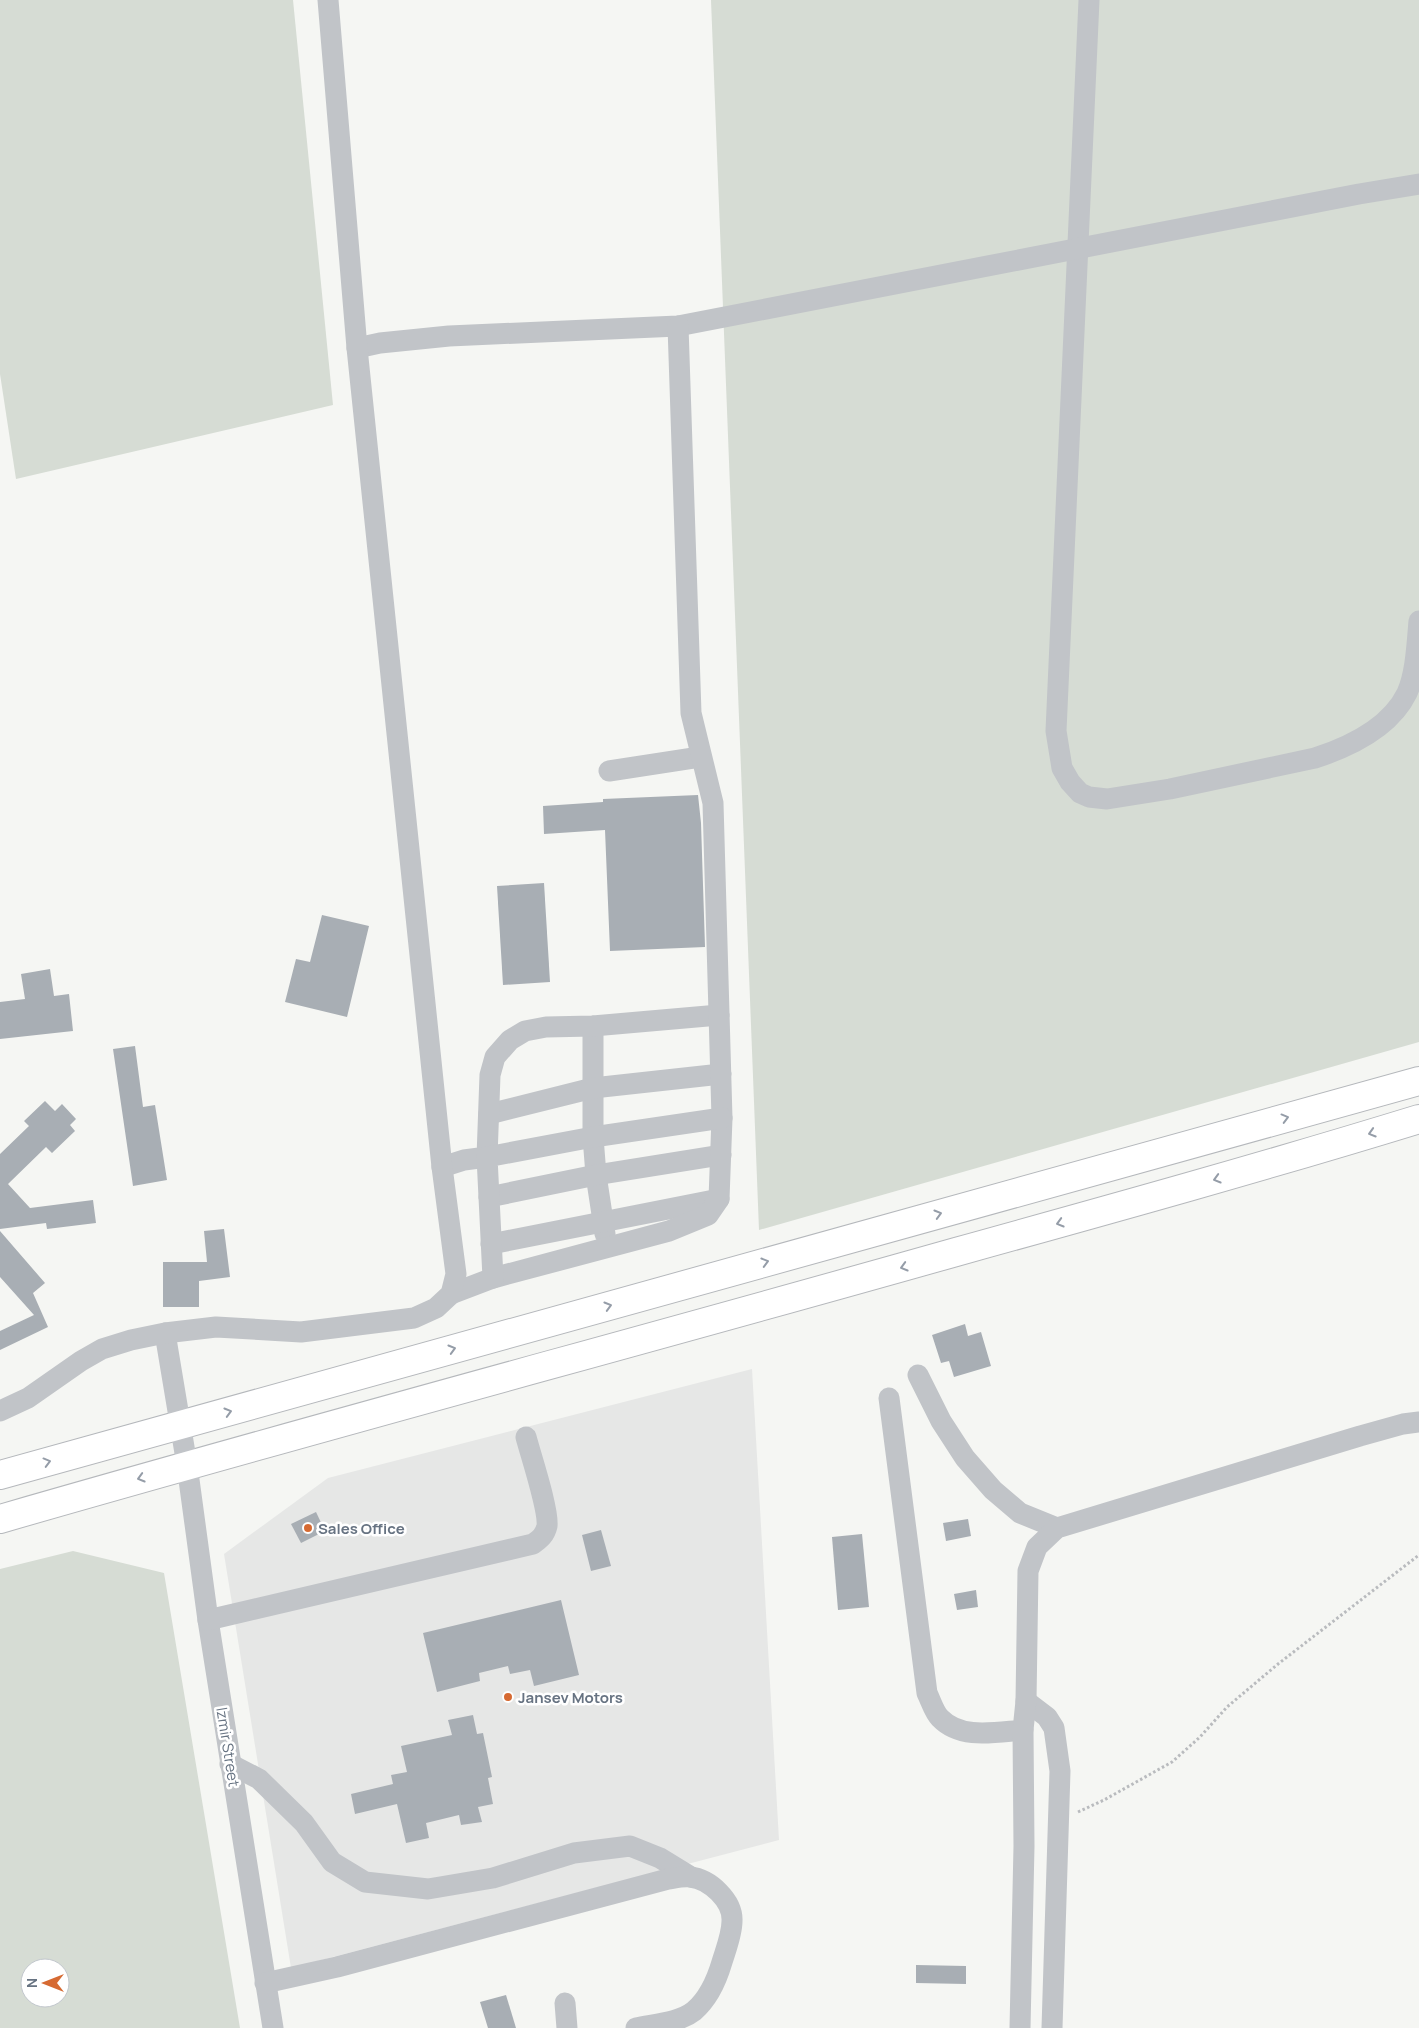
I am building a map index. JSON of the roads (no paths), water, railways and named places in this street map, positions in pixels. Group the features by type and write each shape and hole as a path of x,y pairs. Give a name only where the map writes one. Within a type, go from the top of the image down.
{"main road":[{"path":"0,1475 1419,1081"},
{"path":"0,1519 187,1465 1069,1221 1287,1159 1419,1118"}],"street":[{"path":"328,0 357,348 442,1167 456,1274 451,1294"},
{"path":"1089,0 1056,731 1062,768 1070,782 1080,793 1089,798 1107,800 1180,787 1315,758 1338,750 1359,740 1389,717 1408,692 1416,658 1419,621"},
{"path":"357,348 380,343 449,336 678,326 1419,184"},
{"path":"0,1411 28,1398 81,1361 102,1349 132,1340 165,1333 216,1327 301,1332 414,1318 436,1308 451,1294 493,1278 669,1231 708,1215 718,1199 722,1118 713,803 700,757 691,713 678,326"},
{"path":"610,771 700,757"},
{"path":"493,1278 487,1157 490,1075 496,1057 510,1040 524,1031 546,1027 593,1026 718,1015"},
{"path":"593,1026 593,1137 606,1247"},
{"path":"489,1114 593,1088 721,1074"},
{"path":"442,1167 464,1160 593,1137 722,1118"},
{"path":"489,1197 596,1175 721,1155"},
{"path":"491,1244 718,1199"},
{"name":"Izmir Street","path":"165,1333 181,1425 230,1764 273,2028"},
{"path":"918,1375 941,1421 965,1458 993,1490 1020,1513 1057,1528"},
{"path":"889,1398 927,1693 939,1718 960,1731 982,1733 1023,1730"},
{"path":"1020,2028 1024,1846 1023,1730 1026,1701 1028,1571 1037,1547 1057,1528 1367,1434 1403,1424 1419,1422"},
{"path":"208,1620 533,1544 543,1536 547,1525 526,1437"},
{"path":"1026,1701 1047,1717 1054,1728 1060,1771 1052,2028"},
{"path":"230,1764 259,1779 304,1823 332,1862 365,1882 428,1889 493,1878 574,1854 630,1846 660,1858 691,1877 706,1883 728,1902 732,1920 727,1947 717,1977 701,2004 692,2012 678,2019 636,2028"},
{"path":"265,1983 337,1967 668,1879 691,1877"},
{"path":"565,2003 567,2028"}],"place":[{"name":"Sales Office","path":"308,1528"},
{"name":"Jansev Motors","path":"508,1697"}]}
